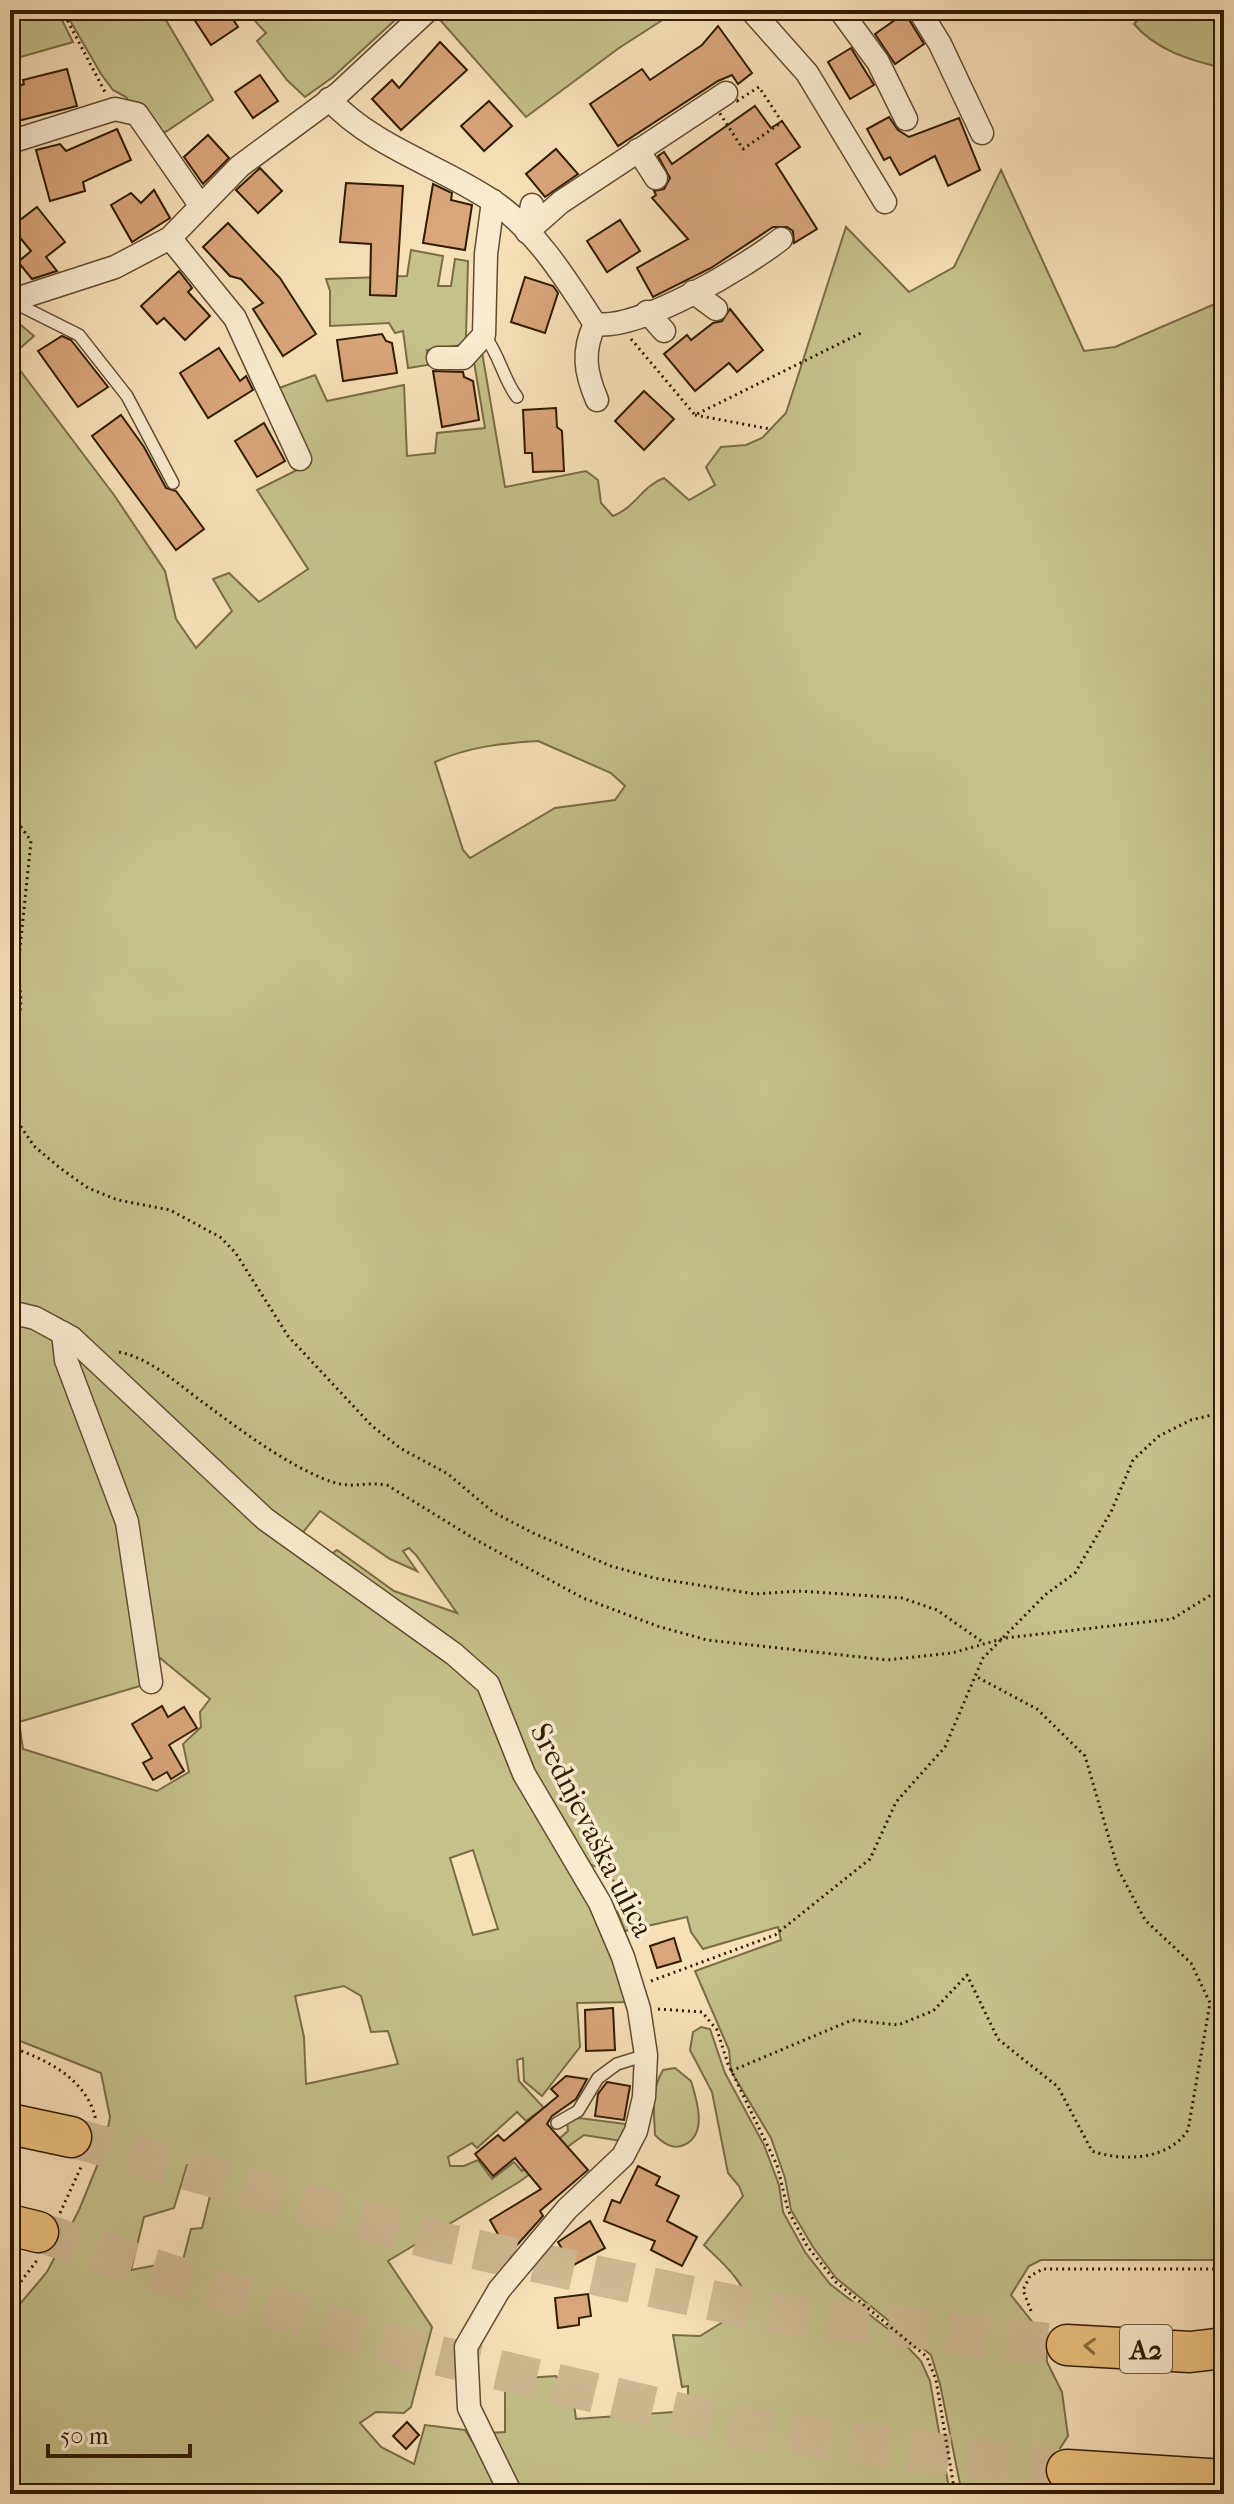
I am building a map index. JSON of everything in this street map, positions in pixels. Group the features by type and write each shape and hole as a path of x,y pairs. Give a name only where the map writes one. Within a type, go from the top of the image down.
{"highway":[{"path":"10,2124 71,2137"},
{"name":"A2","path":"1067,2345 1213,2353"},
{"path":"1067,2470 1224,2480"}],"street":[{"path":"12,301 115,267 170,238 200,205 266,144 329,99 428,10"},
{"path":"751,10 807,73 885,202"},
{"path":"840,10 878,62 906,119"},
{"path":"919,10 940,44 982,133"},
{"path":"527,232 561,202 726,93"},
{"path":"329,99 350,121 493,201 527,232 603,325"},
{"path":"10,142 115,109 137,114 200,205"},
{"path":"638,150 656,178"},
{"path":"438,358 463,358 484,335 486,254 493,201"},
{"path":"527,232 532,205"},
{"path":"170,238 235,318 300,459"},
{"path":"597,400 585,366 585,344 603,325 647,312 693,292 781,239"},
{"path":"693,292 716,309"},
{"path":"647,312 664,331"},
{"name":"Srednjevaška ulica","path":"10,1312 35,1318 72,1339 265,1519 454,1654 488,1684 524,1774 600,1903 635,1998 646,2055 639,2120 623,2156 567,2209 499,2290 466,2347 469,2408 511,2494"},
{"path":"72,1339 66,1360 127,1522 151,1682"}],"lane":[{"path":"12,301 79,335 127,396 173,483"},
{"path":"484,335 499,354 511,389 517,397"},
{"path":"557,2123 578,2111 598,2078 617,2064 646,2055"}],"path":[{"path":"62,10 115,109"},
{"path":"727,86 737,101 759,87 782,122 743,149 717,109 731,100 726,93 727,86"},
{"path":"603,325 632,339 695,415 770,429"},
{"path":"695,415 861,333"},
{"path":"10,821 21,827 31,841 18,967 21,1000 13,1085 15,1118 34,1146 60,1168 88,1188 118,1200 170,1210 220,1237 235,1252 288,1336 371,1425 400,1448 448,1474 493,1512 533,1533 611,1566 654,1578 755,1594 799,1591 902,1598 937,1610 984,1643"},
{"path":"72,1339 127,1354 158,1369 232,1424 324,1479 355,1488 371,1482 387,1485 562,1587 657,1626 707,1640 887,1660 952,1653 1005,1638 1172,1619 1224,1587"},
{"path":"635,1998 775,1935 870,1859 896,1802 945,1747 983,1658 1045,1595 1075,1573 1111,1512 1133,1460 1159,1436 1191,1420 1216,1414 1224,1418"},
{"path":"731,2071 852,2020 898,2025 921,2016 933,2011 967,1975 998,2039 1058,2087 1072,2119 1092,2151 1114,2159 1159,2152 1178,2145 1188,2130 1210,2003 1191,1963 1145,1920 1118,1869 1085,1756 1037,1709 977,1677"},
{"path":"635,1998 702,2012 717,2030 731,2071 777,2165 788,2210 807,2246 836,2282 927,2357 936,2380 955,2494"},
{"path":"1031,2311 1023,2290 1030,2276 1043,2269 1224,2269"}],"shaded area":[{"path":"24,10 57,10 73,42 10,60 10,15"},
{"path":"64,10 160,10 213,100 167,131 152,136 126,97 113,90 101,74"},
{"path":"245,10 406,10 333,77 305,97 287,80 257,41 266,33"},
{"path":"454,10 678,10 619,48 526,117 440,20"},
{"path":"1146,10 1224,10 1224,68 1187,58 1153,41 1134,24"},
{"path":"1001,170 1084,351 1115,347 1215,304 1224,296 1224,2260 1041,2260 1029,2266 1011,2295 1046,2339 1047,2362 1062,2392 1068,2436 1057,2453 1040,2460 1033,2468 1036,2494 962,2494 940,2384 931,2355 836,2278 791,2210 785,2178 771,2138 731,2071 729,2050 695,1971 781,1940 778,1927 703,1949 691,1932 687,1917 625,1931 618,1913 620,1894 615,1883 605,1870 586,1863 545,1803 503,1700 330,1555 337,1550 394,1591 457,1613 416,1555 409,1548 403,1551 417,1571 390,1559 320,1511 300,1536 165,1418 10,1306 10,357 114,495 165,571 176,619 196,648 232,611 213,579 229,573 259,602 308,569 257,490 311,463 276,389 315,375 327,401 404,385 407,456 435,453 437,433 485,428 472,350 482,352 505,487 586,471 598,480 601,503 613,516 664,478 689,500 715,485 706,467 721,447 746,445 762,438 786,413 846,227 909,292 954,267","holes":["538,741 611,773 625,786 615,800 555,808 470,858 463,850 435,762 485,747"]},
{"path":"411,250 443,256 438,286 451,286 455,259 468,261 466,337 462,345 427,350 428,365 408,368 403,331 395,333 389,323 330,326 330,291 326,279 407,276"},
{"path":"10,316 34,336 10,357"},
{"path":"10,1320 45,1329 55,1346 112,1498 139,1656 140,1686 19,1722 23,1749 157,1791 189,1772 183,1744 201,1727 200,1712 210,1699 149,1649 136,1550 81,1391 74,1348 478,1681 583,1882 632,2002 577,2003 580,2047 542,2096 524,2081 523,2058 517,2060 519,2081 544,2108 526,2121 517,2112 477,2148 472,2143 448,2157 450,2166 464,2166 478,2160 492,2179 514,2162 522,2171 568,2131 567,2121 579,2118 626,2124 622,2141 584,2135 519,2182 388,2261 432,2327 411,2407 404,2413 376,2412 360,2423 381,2447 414,2464 425,2425 465,2430 498,2482 493,2494 10,2494 10,2309 14,2311 47,2272 79,2210 104,2149 110,2117 101,2073 10,2037","holes":["473,1850 498,1929 473,1935 450,1858","344,1986 361,1996 371,2032 388,2031 398,2064 306,2084 304,2037 295,1996","187,2165 217,2168 202,2228 191,2229 183,2260 131,2270 144,2217 174,2208"]},
{"path":"701,2027 710,2029 725,2073 764,2145 779,2185 783,2212 805,2252 830,2284 897,2336 921,2361 930,2381 950,2494 517,2494 489,2433 505,2432 505,2393 510,2379 556,2376 573,2397 576,2419 688,2411 688,2386 682,2387 673,2335 700,2336 747,2307 738,2281 704,2245 743,2196 728,2173 712,2092 690,2050 693,2032"},
{"path":"675,2068 691,2081 699,2116 696,2133 691,2140 676,2147 655,2135 654,2110 659,2077 663,2070"}],"building":[{"path":"188,10 227,10 238,27 211,45"},
{"path":"905,13 924,44 895,64 875,34"},
{"path":"718,26 752,73 738,84 732,75 718,81 618,146 590,104 642,69 650,80 702,45"},
{"path":"440,42 467,70 401,130 372,99 392,80 399,88"},
{"path":"851,48 874,85 850,99 828,62"},
{"path":"67,69 77,106 10,123 10,89 24,84 23,80"},
{"path":"260,75 278,101 253,118 235,92"},
{"path":"489,101 512,126 484,151 461,126"},
{"path":"755,106 771,128 782,121 800,147 776,164 817,229 794,243 793,231 787,227 773,227 711,268 653,297 637,268 688,239 652,198 656,195 654,191 664,189 670,178 658,156 664,152 672,164"},
{"path":"889,117 898,130 909,137 959,118 980,170 948,186 935,156 900,175 890,157 884,160 867,129"},
{"path":"117,129 131,160 83,182 85,191 50,201 36,150 60,144 66,151"},
{"path":"208,135 229,158 203,184 184,157"},
{"path":"556,149 578,174 545,197 526,174"},
{"path":"260,168 282,191 258,213 236,190"},
{"path":"346,183 403,186 396,296 370,295 371,244 340,242"},
{"path":"433,184 452,193 451,200 472,205 465,250 423,243"},
{"path":"154,190 170,218 132,242 111,205 131,193 141,203"},
{"path":"37,207 65,242 46,257 57,271 32,279 18,262 31,251 11,227"},
{"path":"620,220 640,251 607,272 587,241"},
{"path":"228,223 280,278 316,334 283,356 253,309 263,303 241,279 230,276 203,247"},
{"path":"179,271 192,288 188,292 210,316 185,340 164,318 157,324 141,306"},
{"path":"525,277 553,286 558,293 545,333 511,322"},
{"path":"730,309 763,350 737,372 729,363 695,391 664,354 687,335 691,340 713,323 722,321"},
{"path":"382,334 386,341 392,343 397,373 343,381 337,340"},
{"path":"62,336 71,340 108,387 78,407 38,351"},
{"path":"219,348 240,381 246,376 253,390 208,418 180,373"},
{"path":"433,371 463,372 464,377 473,381 479,420 442,427"},
{"path":"644,391 674,419 644,450 615,421"},
{"path":"556,408 557,427 562,431 564,471 533,472 532,453 525,453 523,410"},
{"path":"121,415 144,447 166,488 176,491 204,529 176,550 92,436"},
{"path":"264,423 285,461 257,477 235,441"},
{"path":"162,1706 168,1717 184,1707 197,1728 169,1745 184,1771 171,1779 167,1772 153,1780 143,1763 152,1758 132,1724"},
{"path":"674,1938 681,1961 657,1968 650,1946"},
{"path":"613,2008 615,2050 586,2051 585,2010"},
{"path":"566,2076 587,2079 576,2099 552,2116 547,2124 588,2170 540,2211 543,2216 509,2254 490,2220 541,2189 515,2158 493,2176 475,2154 498,2135 504,2141 558,2096 551,2089"},
{"path":"607,2082 630,2086 624,2120 595,2116 598,2094"},
{"path":"638,2166 660,2177 656,2185 679,2196 667,2221 697,2237 682,2266 651,2250 655,2241 604,2221 612,2200 620,2203"},
{"path":"590,2221 605,2248 572,2266 558,2242"},
{"path":"588,2294 591,2316 579,2318 579,2325 558,2328 555,2298"},
{"path":"407,2422 419,2435 406,2449 393,2436"}],"tunnel":[{"path":"71,2137 441,2242 771,2313 1067,2345"},
{"path":"38,2232 389,2344 740,2427 1067,2470"}]}
